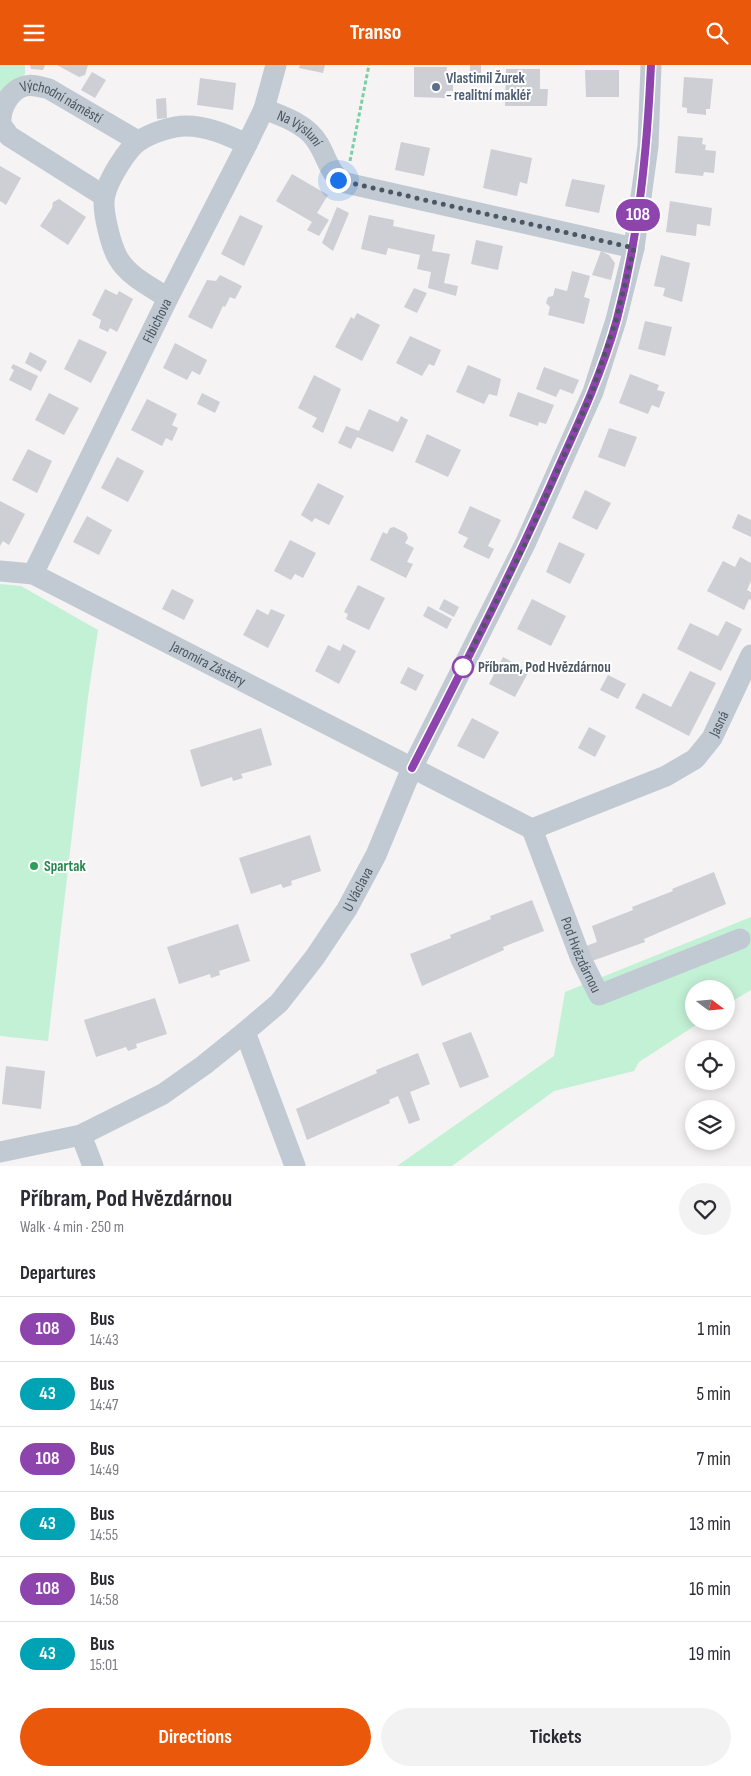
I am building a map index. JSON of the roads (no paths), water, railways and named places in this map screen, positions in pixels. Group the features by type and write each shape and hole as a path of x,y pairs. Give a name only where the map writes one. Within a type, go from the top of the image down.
{"street":[{"name":"Fibichova","path":"33,575 168,298 264,109 276,65"},
{"name":"U Václava","path":"0,1152 81,1135 163,1094 245,1033 279,1003 315,957 347,909 376,855 412,768 525,544 592,392 616,320 634,248 648,146 651,65"},
{"name":"Východní náměstí","path":"104,196 9,136 0,124 2,111 8,97 21,87 35,85 49,89 138,141"},
{"name":"Na Výsluní","path":"264,109 290,119 310,133 325,153 332,174 338,180 634,248"},
{"path":"168,298 138,280 118,258 108,229 104,196 119,164 138,141 158,132 185,126 218,130 247,144"},
{"name":"Jaromíra Zástěry","path":"0,571 33,575 412,768"},
{"name":"Jasná","path":"532,829 666,776 695,759 712,738 751,655"},
{"path":"412,768 532,829"},
{"name":"Pod Hvězdárnou","path":"532,829 581,959 599,995 740,939"},
{"path":"245,1033 295,1166"},
{"path":"81,1135 93,1166"}],"place":[{"name":"Vlastimil Žurek - realitní makléř","path":"436,87"},
{"name":"Příbram, Pod Hvězdárnou","path":"463,667"},
{"name":"Spartak","path":"34,866"}]}
